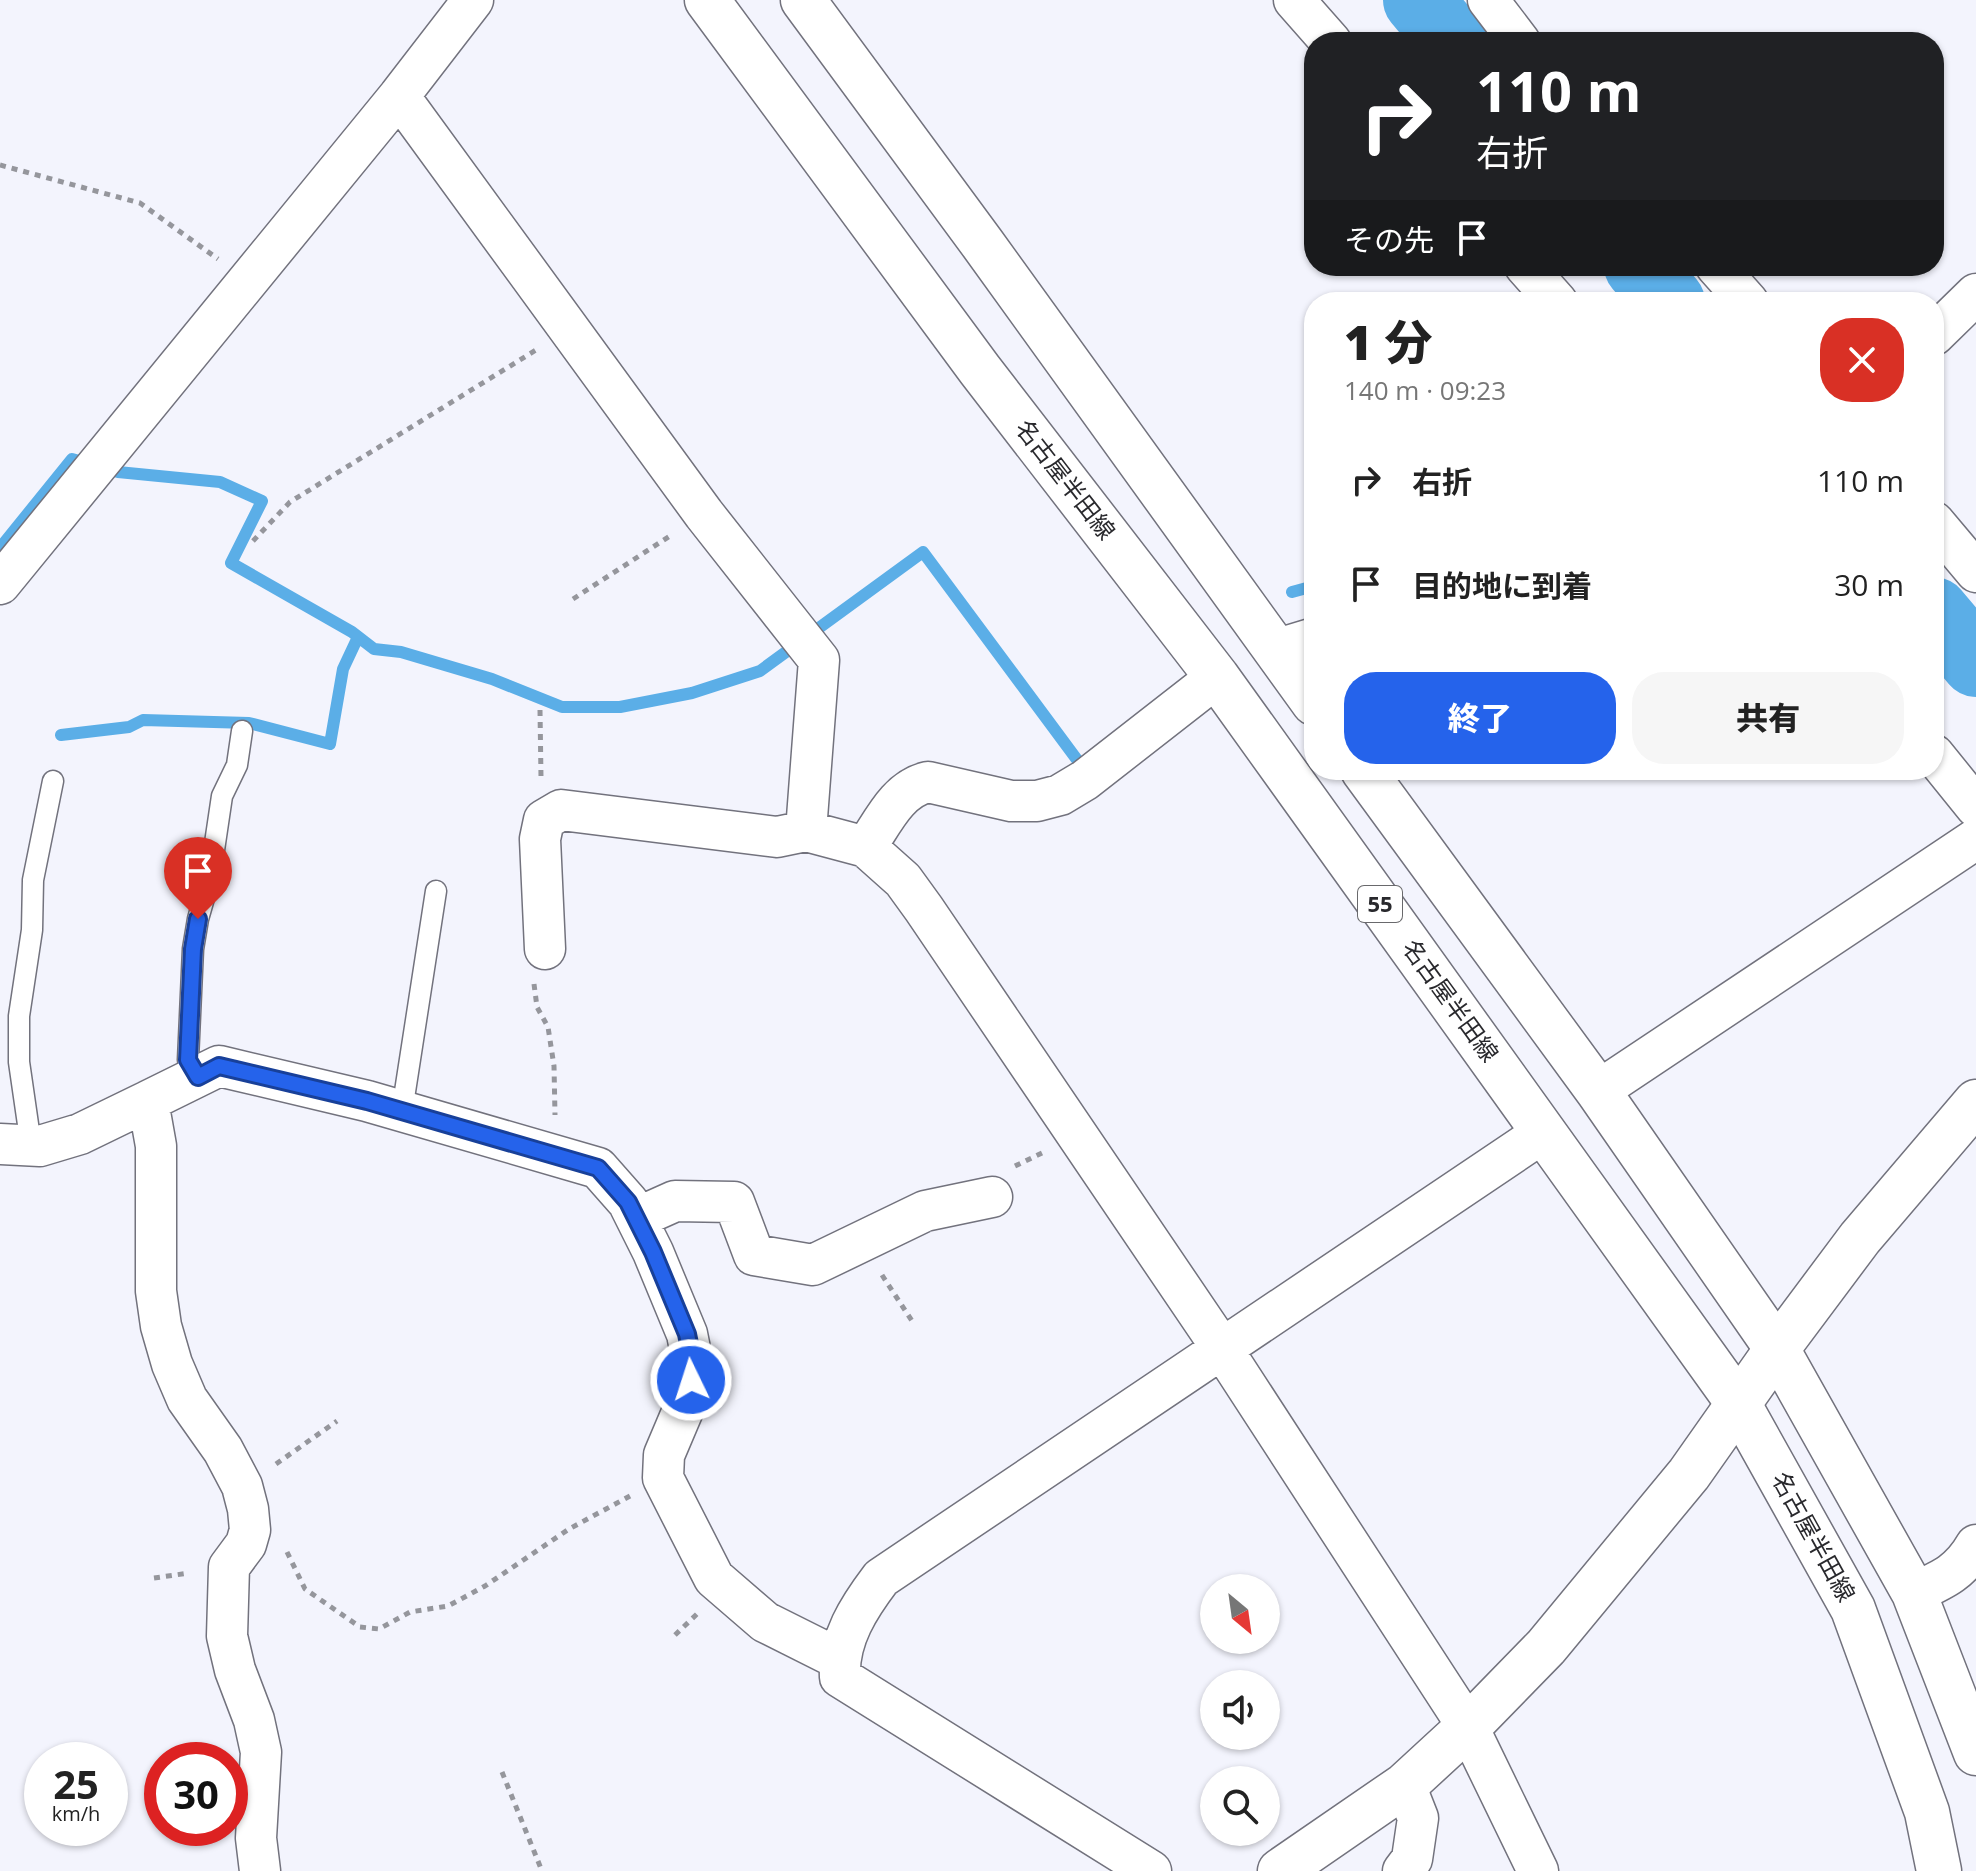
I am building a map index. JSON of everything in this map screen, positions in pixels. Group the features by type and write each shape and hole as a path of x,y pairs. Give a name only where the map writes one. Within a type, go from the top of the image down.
{"main road":[{"name":"名古屋半田線","path":"707,0 980,370 1217,677 1738,1403 1853,1609 1927,1812 1939,1871"},
{"path":"803,0 992,256 1295,644 1304,672"},
{"path":"1370,780 1598,1091 1777,1349 1914,1593 1976,1753"},
{"path":"1280,1871 1405,1785 1468,1727 1546,1647 1689,1474 1860,1238 1976,1102"}],"street":[{"path":"0,584 399,96 473,0"},
{"path":"1294,0 1322,32"},
{"path":"1488,0 1512,32"},
{"path":"399,96 704,514 819,660 806,831"},
{"path":"1534,276 1548,292"},
{"path":"1725,276 1739,292"},
{"path":"1944,325 1976,294"},
{"path":"1944,534 1976,572"},
{"path":"866,847 902,795 916,785 928,782 1011,801 1037,801 1060,795 1085,780 1217,677"},
{"path":"1944,767 1976,807"},
{"path":"545,949 540,839 544,820 561,810 777,837 806,831 866,847 903,880 1223,1350 1468,1727 1538,1871"},
{"path":"1598,1091 1976,839"},
{"path":"16,1145 40,1146 80,1134 219,1066 402,1111 598,1168 628,1202 637,1218 687,1334 693,1364 689,1396 664,1455 663,1478 714,1578 765,1622 839,1659"},
{"path":"148,1101 156,1146 156,1291 161,1326 187,1399 223,1450 245,1498 250,1530 246,1544 229,1567 227,1636 261,1752 256,1838 260,1871"},
{"path":"1151,1871 840,1677 839,1659 856,1611 881,1578 1544,1132"},
{"path":"637,1218 675,1201 734,1202 754,1255 813,1265 925,1211 992,1197"},
{"path":"1914,1593 1947,1578 1967,1562 1976,1545"},
{"path":"1403,1871 1412,1859 1418,1818 1405,1785"}],"lane":[{"path":"198,1077 188,1060 193,949 210,877 222,796 237,765 242,731"},
{"path":"16,1145 19,1016 32,930 33,880 53,781"},
{"path":"402,1111 436,891"}],"path":[{"path":"0,165 140,203 249,279"},
{"path":"253,541 290,502 570,328"},
{"path":"573,599 704,514"},
{"path":"540,710 542,799 550,817"},
{"path":"545,949 531,953 537,1007 548,1027 554,1066 555,1156"},
{"path":"992,1197 992,1185 1032,1156 1051,1150 1076,1131"},
{"path":"861,1241 912,1321"},
{"path":"337,1421 245,1498 274,1527 305,1589 360,1627 379,1629 410,1612 448,1606 485,1586 569,1529 663,1478"},
{"path":"502,1772 542,1871"}],"waterway":[{"path":"1418,0 1445,32"},
{"path":"1648,276 1661,292"},
{"path":"0,548 72,459 118,472 220,482 262,501 231,563 352,632 374,649 401,652 492,679 562,707 620,707 692,693 760,671 923,552 1078,761"},
{"path":"1292,592 1304,589"},
{"path":"1944,624 1976,662"},
{"path":"61,735 129,727 143,720 249,723 330,744 343,669 358,637"}],"route":[{"path":"198,919 193,949 188,1060 198,1077 219,1066 367,1101 598,1168 628,1202 653,1252 687,1334 693,1364 691,1380"}]}
